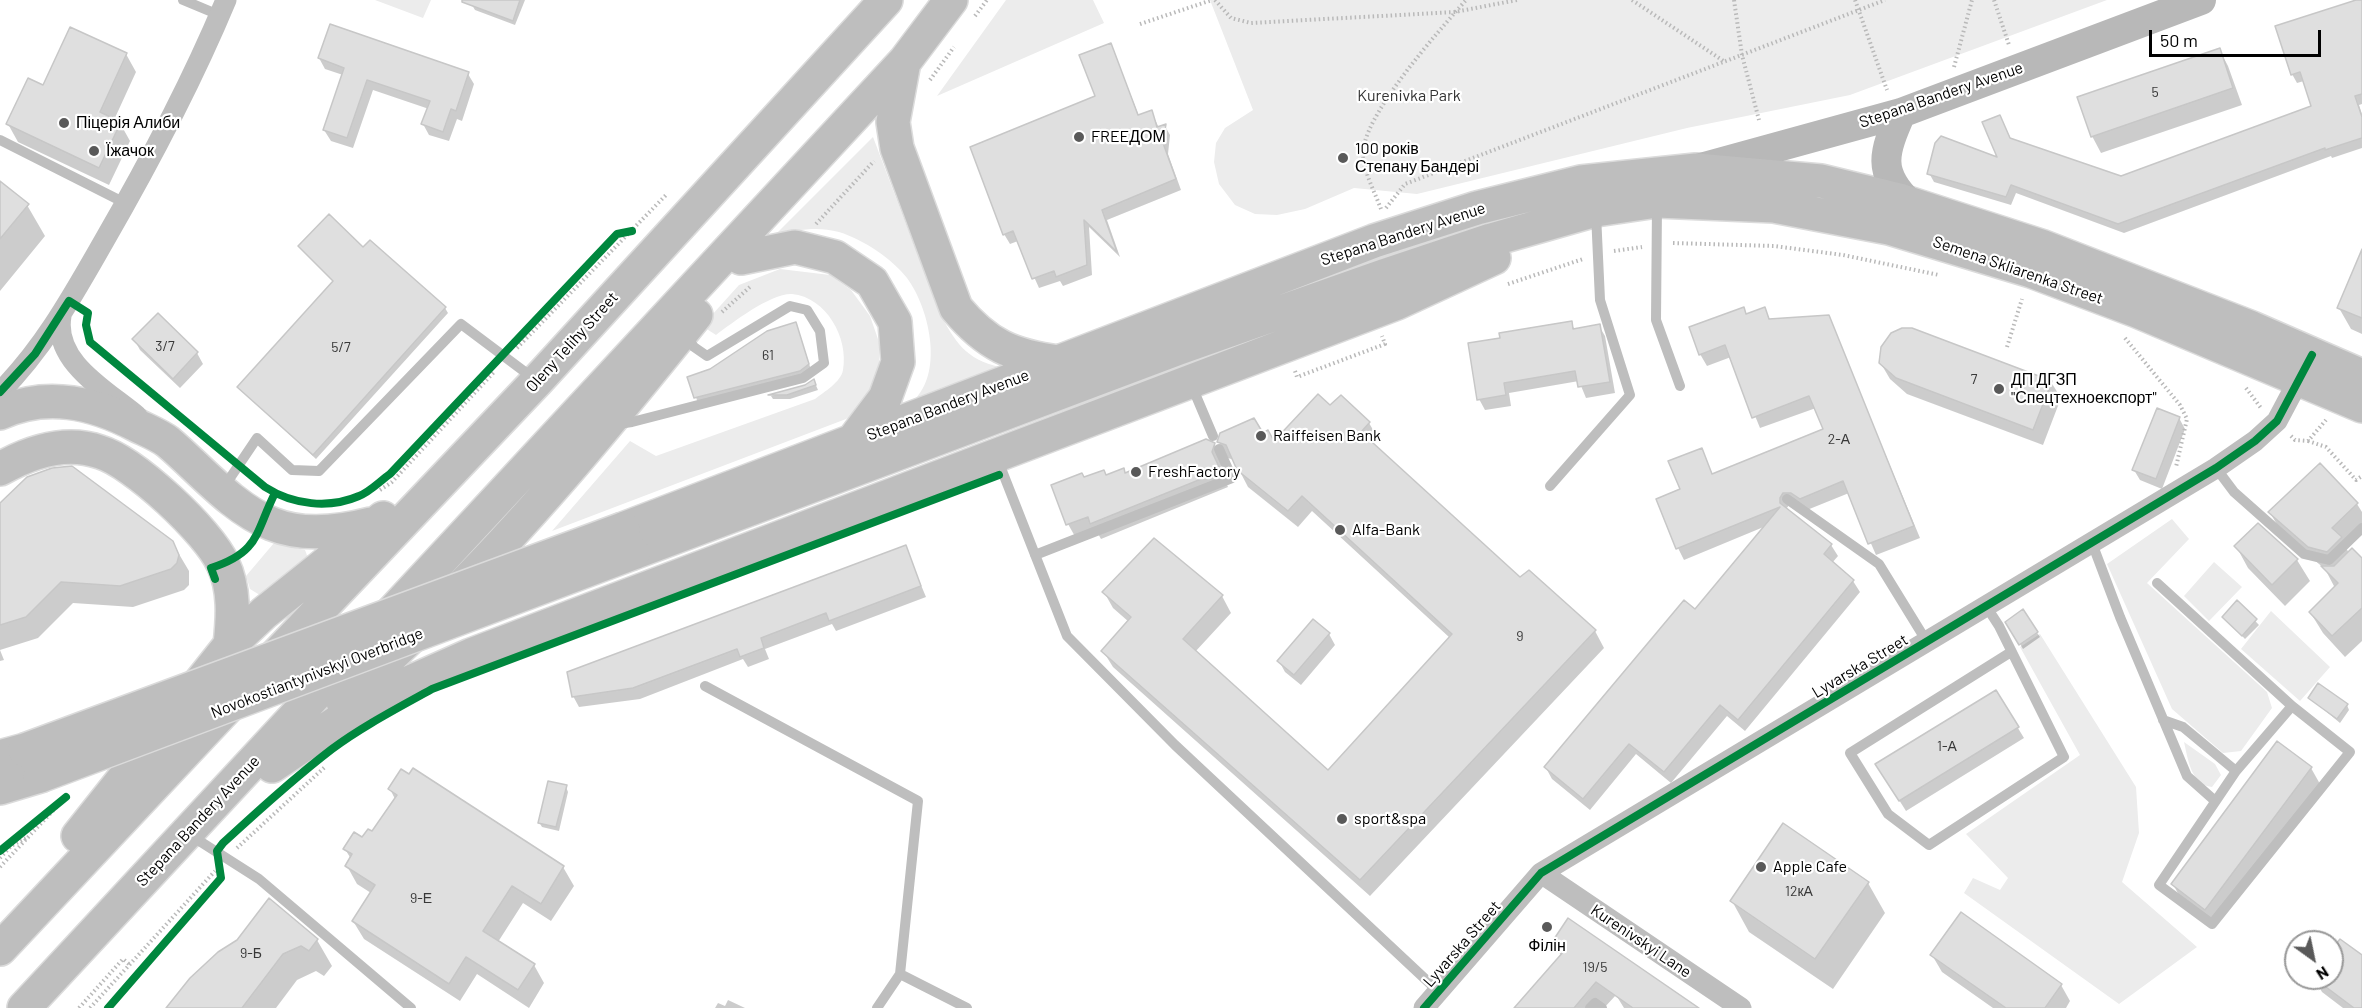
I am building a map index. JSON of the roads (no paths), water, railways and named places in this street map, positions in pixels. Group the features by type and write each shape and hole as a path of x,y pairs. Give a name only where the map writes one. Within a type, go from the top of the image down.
{"main road":[{"name":"Oleny Telihy Street","path":"0,949 537,381 886,0"},
{"name":"Stepana Bandery Avenue","path":"628,541 852,442 1374,241 1477,208 1581,182 1696,170 2201,0"},
{"path":"962,9 917,71 893,122 897,148 956,308 973,329 997,346 1026,358 1059,362"},
{"path":"747,271 806,166 917,71"},
{"path":"1894,103 1886,163 1893,188 1910,204"},
{"name":"Stepana Bandery Avenue","path":"24,1008 373,635 806,166"},
{"name":"Semena Skliarenka Street","path":"1696,170 1821,181 1910,204 2041,246 2185,301 2360,400"},
{"name":"Stepana Bandery Avenue","path":"628,541 1491,240 1596,210 1657,201"},
{"name":"Semena Skliarenka Street","path":"1657,201 1774,206 1889,228 2041,275 2137,311 2305,368"},
{"path":"272,766 372,699 471,655 1398,303 1596,210"},
{"path":"187,833 272,766 387,662 516,532 608,424 682,332 747,271 795,247 835,257 872,282 895,322 898,362 885,398 852,442"},
{"path":"0,413 18,405 38,402 77,403 110,411 165,440 222,490 264,520 292,529 342,531 374,501 537,381"},
{"path":"0,469 40,451 66,447 100,451 121,462 156,490 213,546 223,564 231,594 233,619 231,645"},
{"path":"0,936 231,645 374,501"},
{"name":"Novokostiantynivskyi Overbridge","path":"0,788 16,758 628,541"}],"street":[{"path":"0,392 35,354 61,316 169,126 222,8"},
{"path":"61,316 58,331 71,360 165,440"},
{"name":"Lyvarska Street","path":"1424,1008 1540,873 2217,468 2255,441 2277,421 2305,368"},
{"name":"Kurenivskyi Lane","path":"1540,873 1741,1008"}],"lane":[{"path":"183,0 222,8"},
{"path":"0,141 125,203"},
{"path":"1657,201 1656,320 1680,386"},
{"path":"1550,486 1630,395 1600,300 1596,210"},
{"path":"608,424 632,423 803,378 824,363 820,331 807,310 790,306 707,356 694,347 682,332"},
{"path":"222,490 257,438 292,470 319,471 461,324 537,381"},
{"path":"1190,381 1213,436"},
{"path":"1035,555 1232,478 1219,449"},
{"path":"996,454 1067,636 1175,745 1438,991"},
{"path":"2217,468 2234,492 2304,554 2329,560 2362,528"},
{"path":"1787,499 1879,564 1927,642"},
{"path":"2092,543 2187,776 2214,800"},
{"path":"2157,583 2292,706 2350,752 2212,924 2159,885 2214,800 2292,706"},
{"path":"1986,606 2011,652 2064,757 1929,845 1888,814 1850,753 2011,652"},
{"path":"705,686 918,801 900,974 877,1008"},
{"path":"2163,720 2183,728 2236,771"},
{"path":"187,833 217,851 223,862 259,879 411,1008"},
{"path":"900,974 967,1008"},
{"path":"1590,1008 1595,1003 1602,1008"}],"place":[{"name":"Піцерія Алиби","path":"64,123"},
{"name":"FREEДОМ","path":"1079,137"},
{"name":"Їжачок","path":"94,151"},
{"name":"100 років Степану Бандері","path":"1343,158"},
{"name":"ДП ДГЗП \"Спецтехноекспорт\"","path":"1999,389"},
{"name":"Raiffeisen Bank","path":"1261,436"},
{"name":"FreshFactory","path":"1136,472"},
{"name":"Alfa-Bank","path":"1340,530"},
{"name":"sport&spa","path":"1342,819"},
{"name":"Apple Cafe","path":"1761,867"},
{"name":"Філін","path":"1547,927"}],"park label":[{"name":"Kurenivka Park","path":"1409,96"}]}
